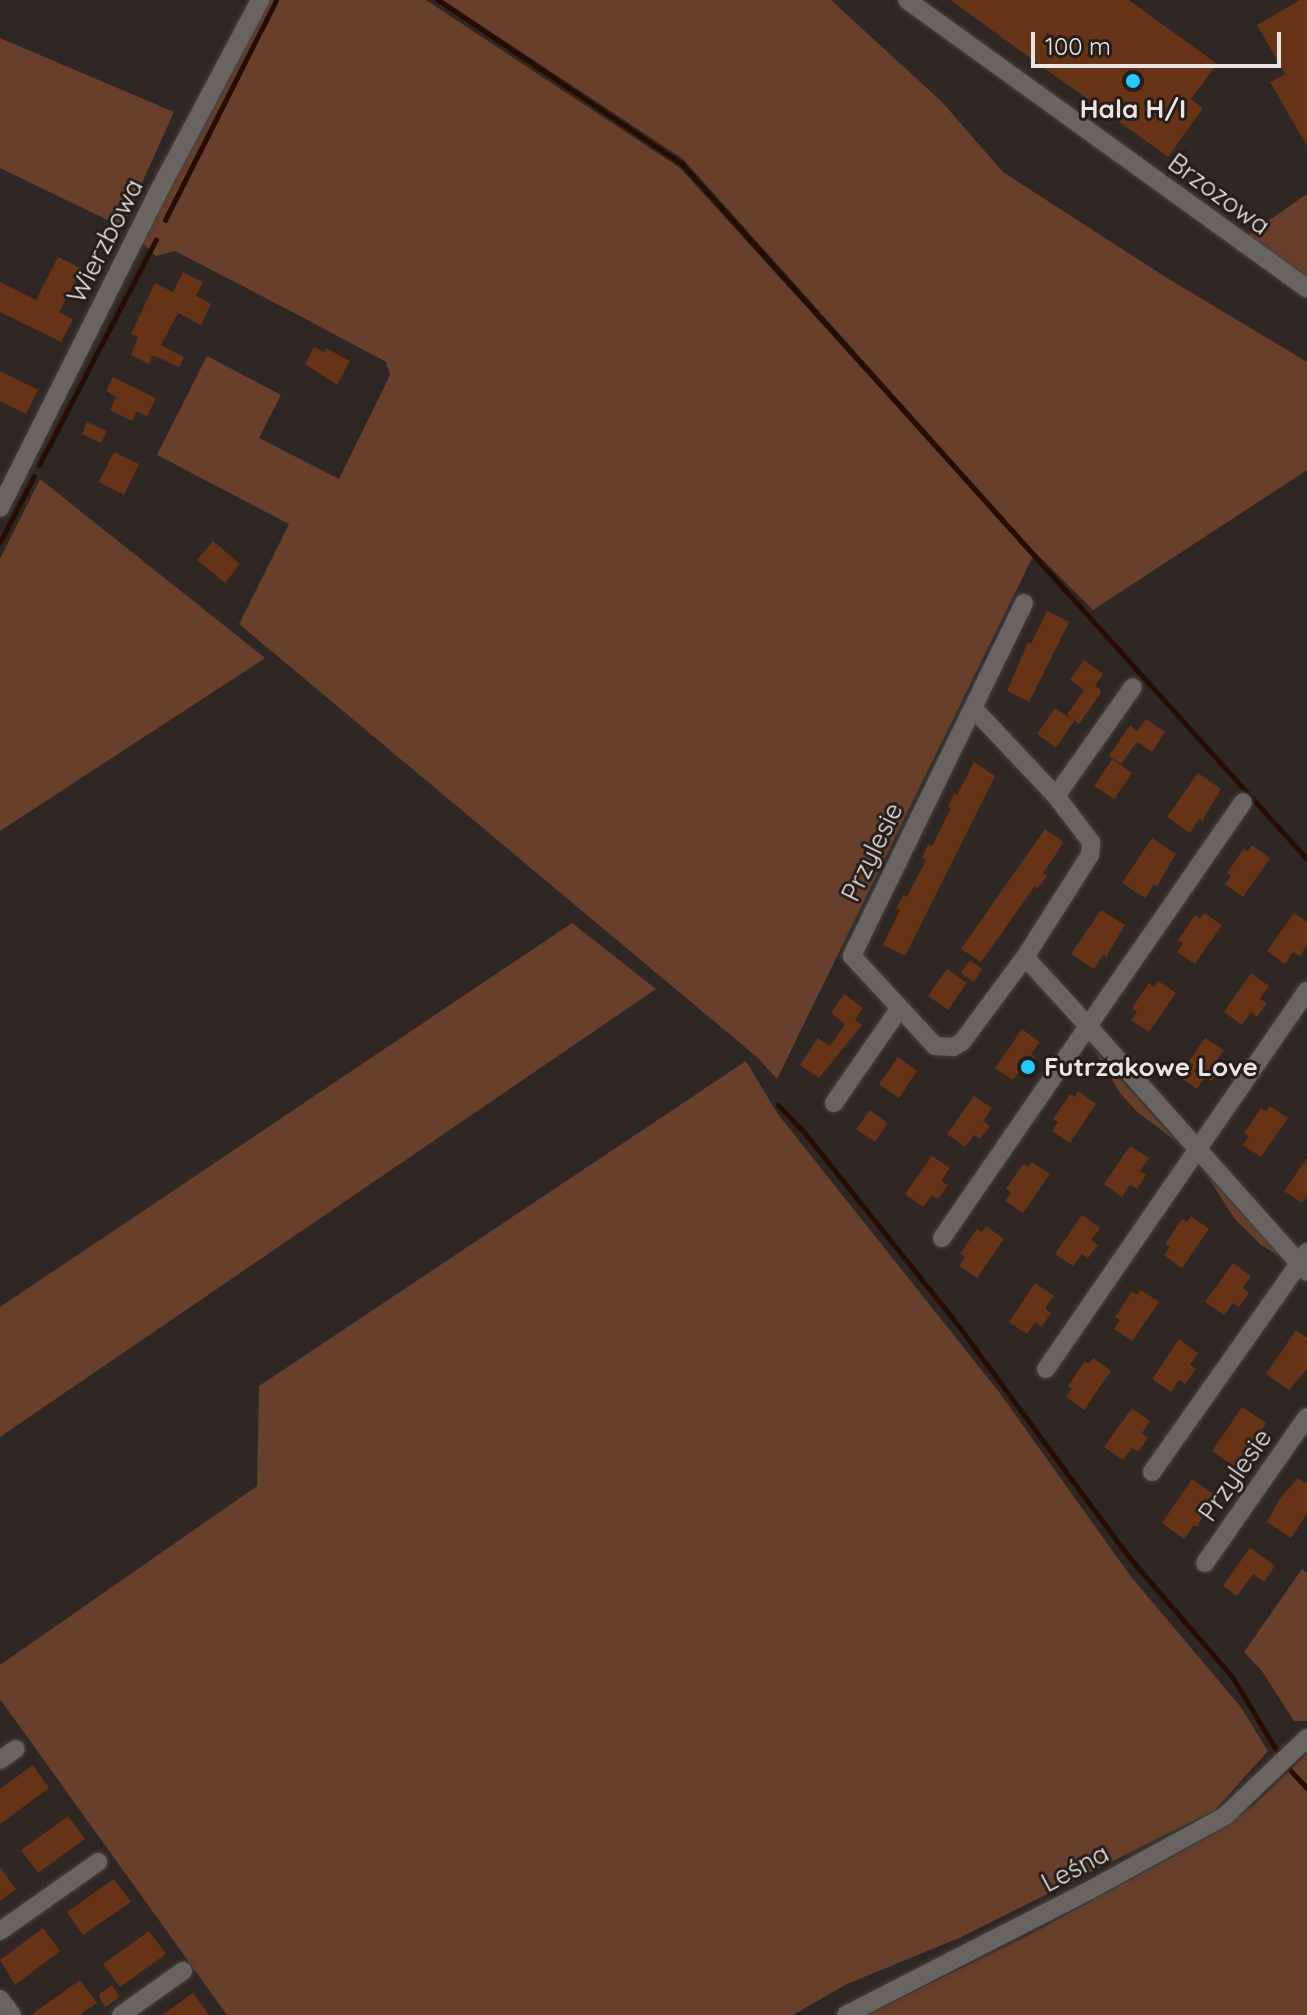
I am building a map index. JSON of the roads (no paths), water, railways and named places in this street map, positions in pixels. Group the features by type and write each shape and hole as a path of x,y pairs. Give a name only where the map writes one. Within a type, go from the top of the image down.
{"street":[{"name":"Wierzbowa","path":"0,508 156,196 260,0"},
{"name":"Brzozowa","path":"907,0 1307,289"},
{"name":"Przylesie","path":"973,708 1082,825 1092,849 1025,957 962,1042 953,1047 935,1046 852,956 1024,603"},
{"path":"1056,796 1133,687"},
{"path":"942,1238 1243,802"},
{"path":"1025,957 1304,1262 1152,1472"},
{"path":"1046,1369 1307,991"},
{"path":"834,1103 899,1009"},
{"name":"Przylesie","path":"1205,1563 1307,1417"},
{"name":"Leśna","path":"846,2015 1090,1890 1225,1816 1307,1738"},
{"path":"0,1760 16,1749"},
{"path":"0,1931 98,1862"},
{"path":"121,2015 183,1971"},
{"path":"0,1999 12,2015"}],"waterway":[{"path":"165,220 276,0"},
{"path":"438,0 682,164 1307,859"},
{"path":"39,465 156,239"},
{"path":"0,542 34,476"},
{"path":"778,1105 803,1131 954,1320 1127,1555 1233,1678 1278,1753"},
{"path":"1289,1769 1307,1788"}],"place":[{"name":"Hala H/I","path":"1133,81"},
{"name":"Futrzakowe Love","path":"1028,1067"}]}
